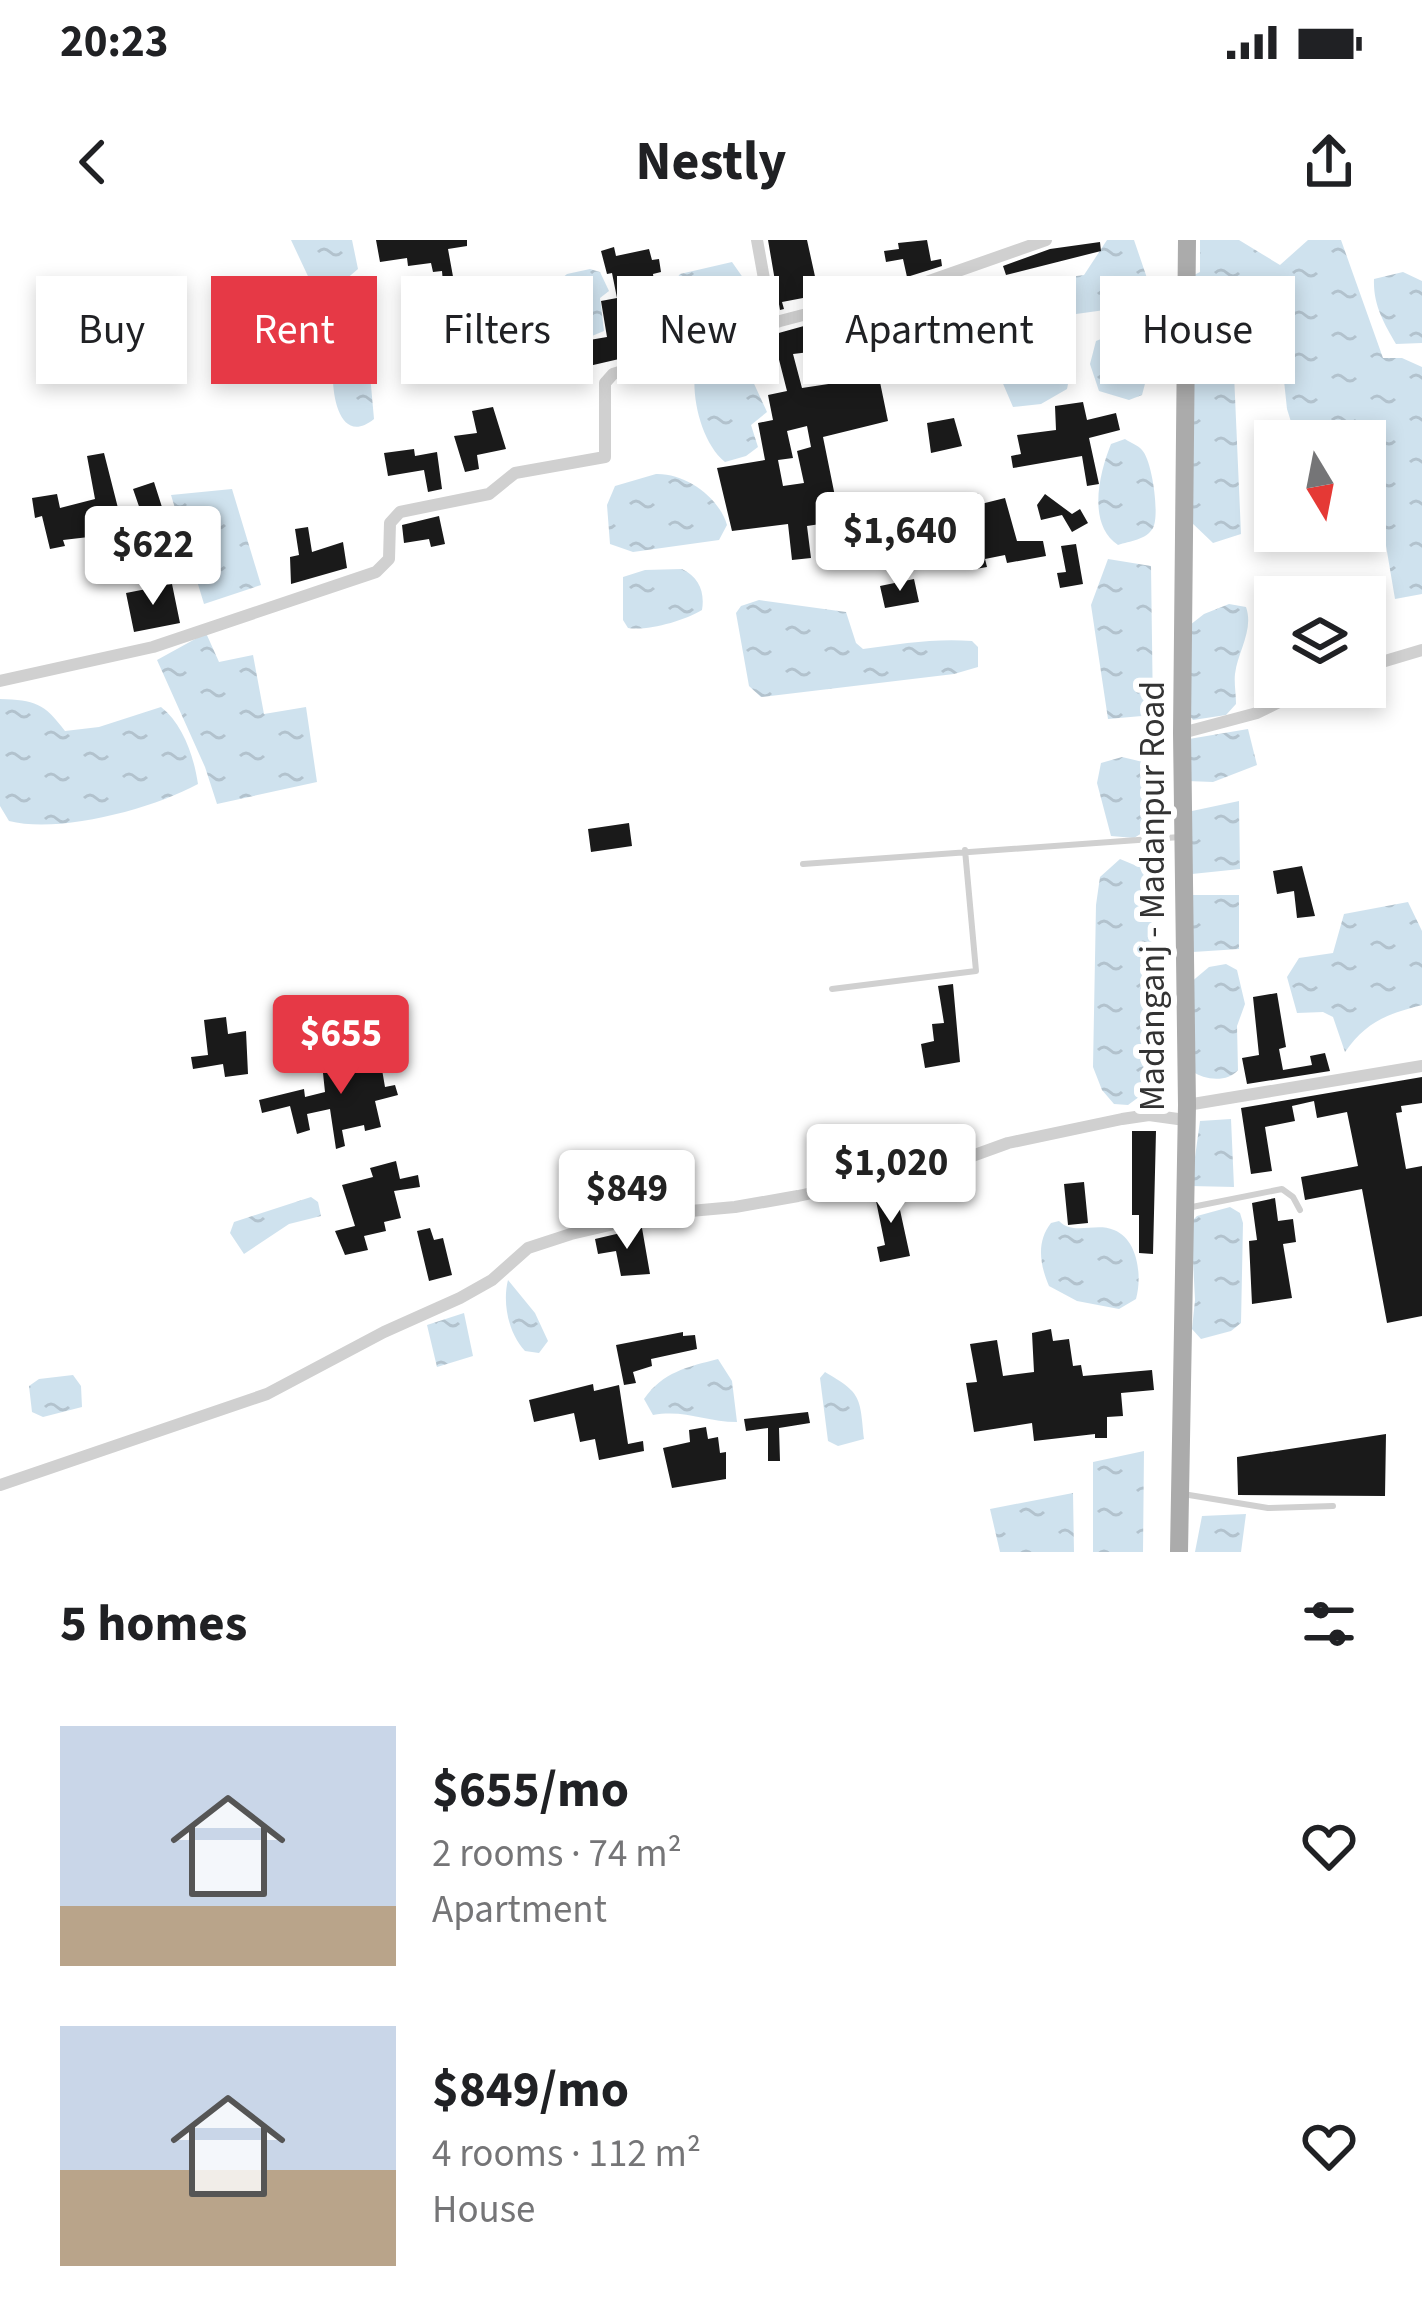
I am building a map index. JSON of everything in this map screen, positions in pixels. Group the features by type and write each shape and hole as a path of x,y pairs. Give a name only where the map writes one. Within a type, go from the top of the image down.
{"main road":[{"name":"Madanganj - Madanpur Road","path":"1179,1552 1186,1113 1182,733 1187,240"}],"street":[{"path":"757,240 764,276"},
{"path":"779,321 860,302 1046,240"},
{"path":"0,681 154,647 376,572 388,560 390,523 400,512 489,494 515,473 604,458 604,383 617,373"},
{"path":"1386,661 1422,650"},
{"path":"1182,733 1267,708"},
{"path":"0,1485 267,1394 460,1298 492,1280 528,1248 571,1234 657,1214 735,1208 798,1196 950,1164 1008,1143 1122,1119 1186,1113 1422,1066"}],"lane":[{"path":"803,864 1183,837"},
{"path":"832,989 976,971 965,850"},
{"path":"1183,1209 1282,1189 1300,1210"},
{"path":"1179,1494 1268,1508 1333,1506"}],"water":[{"path":"291,240 352,240 358,269 350,276 308,276"},
{"path":"1107,240 1134,240 1146,276 1100,276 1100,311 1076,314 1076,276 1084,275"},
{"path":"1200,240 1239,240 1280,265 1308,240 1341,240 1383,358 1402,358 1422,367 1422,594 1395,599 1386,546 1386,420 1290,420 1284,384 1295,384 1295,276 1192,276 1200,272"},
{"path":"732,262 742,276 678,276"},
{"path":"600,272 609,291 600,298 604,331 593,336 593,276 567,274"},
{"path":"1403,272 1422,281 1422,343 1396,344 1377,305 1374,279"},
{"path":"1100,339 1100,384 1145,384 1142,395 1129,400 1099,391 1090,364"},
{"path":"371,384 374,419 349,425 341,416 333,386"},
{"path":"695,384 754,384 767,412 751,425 758,447 725,462 704,430"},
{"path":"1003,384 1067,384 1067,389 1041,404 1013,407"},
{"path":"1190,384 1234,384 1241,534 1213,543 1190,521"},
{"path":"1125,439 1146,456 1156,512 1150,532 1118,545 1102,525 1098,498 1111,444"},
{"path":"656,474 689,482 709,496 727,525 719,540 633,552 610,544 607,505 615,486"},
{"path":"232,489 261,585 204,604 171,495"},
{"path":"1108,559 1151,566 1153,715 1108,719 1091,605"},
{"path":"682,569 700,586 702,610 666,624 628,628 623,620 623,577 645,570"},
{"path":"759,600 846,612 856,643 863,649 972,641 978,647 978,667 954,674 761,697 749,686 736,613 741,606"},
{"path":"1229,604 1246,607 1248,616 1235,674 1236,704 1226,715 1193,720 1189,715 1190,625"},
{"path":"206,633 219,662 253,655 264,714 306,707 317,782 217,804 157,660"},
{"path":"0,699 38,705 65,731 99,727 161,707 186,742 198,784 105,817 53,824 9,821 0,806"},
{"path":"1248,729 1257,765 1213,782 1187,781 1189,739"},
{"path":"1122,757 1143,762 1154,794 1150,828 1134,838 1111,836 1097,783 1101,763"},
{"path":"1239,801 1240,869 1192,874 1192,811"},
{"path":"1120,859 1144,869 1149,883 1156,978 1155,1053 1147,1091 1128,1105 1114,1104 1093,1067 1096,905 1100,877"},
{"path":"1188,895 1239,895 1239,949 1193,952"},
{"path":"1408,902 1422,931 1422,1005 1378,1021 1345,1052 1333,1017 1323,1012 1297,1013 1287,977 1299,958 1333,953 1344,914"},
{"path":"1226,964 1237,970 1245,1004 1237,1026 1238,1070 1228,1077 1209,1078 1192,1071 1190,983 1209,967"},
{"path":"1231,1119 1234,1187 1191,1186 1200,1121"},
{"path":"311,1197 318,1202 321,1216 289,1224 244,1254 230,1233 234,1222"},
{"path":"1230,1207 1240,1213 1243,1223 1241,1323 1231,1331 1201,1339 1192,1329 1191,1222"},
{"path":"1059,1221 1071,1228 1114,1230 1129,1242 1137,1260 1136,1299 1119,1309 1077,1301 1049,1286 1041,1246 1051,1223"},
{"path":"508,1280 535,1313 548,1341 539,1353 525,1351 511,1327"},
{"path":"464,1313 473,1356 437,1367 427,1325"},
{"path":"718,1359 732,1381 737,1422 653,1415 644,1399 659,1382"},
{"path":"825,1372 856,1397 864,1439 838,1446 828,1441 820,1378"},
{"path":"73,1375 81,1386 82,1407 43,1417 32,1412 29,1386 39,1379"},
{"path":"1144,1451 1143,1552 1093,1552 1093,1462"},
{"path":"1073,1493 1074,1552 1000,1552 990,1509"},
{"path":"1246,1514 1241,1552 1195,1552 1202,1516"}],"building":[{"path":"376,240 467,240 467,246 448,249 453,276 433,272 431,263 408,266 407,258 380,262"},
{"path":"768,240 807,240 815,276 803,276 803,298 782,302 784,309 780,310 779,276 774,276"},
{"path":"927,240 931,261 941,259 942,266 907,276 903,259 886,262 884,251 899,249 898,243"},
{"path":"1100,242 1101,251 1006,275 1003,266 1050,249"},
{"path":"614,247 616,256 649,249 652,260 659,259 661,272 617,276 617,298 601,251"},
{"path":"617,298 617,359 593,365 593,339 607,337 601,301"},
{"path":"803,326 803,353 793,354 802,388 880,384 888,421 823,437 840,521 807,526 811,558 792,560 788,524 732,531 717,468 765,460 758,423 773,420 768,395 787,391 779,360 779,333","holes":["807,426 811,447 797,451 804,483 783,486 778,460 793,458 787,431"]},
{"path":"1083,402 1087,420 1116,413 1120,430 1089,438 1099,484 1087,486 1082,456 1013,468 1011,456 1021,454 1017,435 1056,430 1055,406"},
{"path":"493,407 506,449 477,455 479,469 465,472 454,436 477,433 472,411"},
{"path":"954,418 962,446 931,453 927,423"},
{"path":"414,449 415,456 437,452 442,489 428,492 424,470 388,476 384,453"},
{"path":"104,453 132,563 114,568 106,535 63,540 65,546 50,549 42,516 35,518 32,498 57,494 60,508 95,499 87,456"},
{"path":"154,482 182,570 163,576 133,489"},
{"path":"978,493 981,504 1005,498 1017,541 1043,541 1046,556 1007,563 1005,555 985,559 987,567 970,570 964,542 977,540 972,519 944,527 938,504"},
{"path":"1045,494 1072,514 1080,509 1088,523 1072,532 1062,515 1041,520 1037,505"},
{"path":"439,516 445,544 431,547 429,539 404,543 402,525"},
{"path":"308,527 312,552 343,542 347,568 291,584 290,557 299,555 295,529"},
{"path":"1076,544 1083,584 1060,588 1057,573 1066,572 1061,546"},
{"path":"914,579 919,602 885,608 880,586"},
{"path":"172,584 180,623 134,632 126,593"},
{"path":"629,823 632,846 591,852 588,829"},
{"path":"1302,866 1315,916 1297,918 1294,891 1277,894 1273,871"},
{"path":"953,984 960,1062 925,1068 921,1044 934,1041 932,1024 944,1023 938,986"},
{"path":"1277,993 1286,1047 1279,1049 1283,1070 1312,1065 1310,1056 1325,1053 1330,1071 1247,1084 1242,1058 1259,1055 1253,997"},
{"path":"226,1017 228,1034 246,1031 248,1074 225,1077 223,1064 193,1069 191,1057 208,1055 204,1020"},
{"path":"379,1052 385,1087 395,1085 398,1095 375,1101 381,1127 342,1130 345,1146 336,1149 330,1109 307,1114 310,1130 297,1134 290,1106 262,1113 259,1100 304,1089 305,1097 325,1092 323,1073 340,1070 338,1059"},
{"path":"1422,1077 1422,1103 1401,1106 1402,1112 1396,1113 1406,1169 1422,1166 1422,1316 1387,1323 1362,1189 1305,1200 1301,1177 1358,1166 1347,1112 1317,1118 1314,1101 1292,1106 1295,1121 1265,1127 1272,1171 1251,1174 1241,1108"},
{"path":"1132,1131 1156,1131 1153,1254 1139,1253 1139,1215 1132,1215"},
{"path":"396,1161 400,1179 418,1175 420,1187 394,1191 401,1218 384,1222 386,1231 364,1236 368,1250 345,1255 335,1231 355,1226 342,1185 373,1177 370,1168"},
{"path":"1084,1182 1088,1223 1068,1225 1064,1184"},
{"path":"895,1187 910,1256 880,1262 877,1247 885,1245 874,1191"},
{"path":"1275,1198 1278,1221 1293,1219 1296,1242 1283,1244 1292,1298 1252,1304 1249,1241 1257,1240 1252,1203"},
{"path":"430,1228 434,1240 443,1238 452,1275 429,1281 417,1231"},
{"path":"642,1228 650,1274 621,1276 616,1251 598,1254 595,1239"},
{"path":"1051,1329 1053,1341 1069,1339 1073,1366 1081,1365 1083,1376 1152,1370 1154,1390 1121,1393 1123,1416 1107,1417 1107,1438 1095,1438 1095,1434 1034,1441 1032,1423 974,1432 966,1383 977,1382 970,1344 997,1340 1003,1376 1034,1372 1032,1333"},
{"path":"683,1332 683,1336 695,1335 697,1349 651,1359 652,1366 633,1372 636,1383 624,1385 616,1345"},
{"path":"593,1384 594,1391 619,1385 628,1444 643,1441 644,1451 599,1460 595,1439 580,1442 574,1413 534,1422 529,1400"},
{"path":"808,1412 810,1423 779,1428 780,1461 768,1461 768,1428 746,1431 744,1419"},
{"path":"706,1427 708,1439 718,1437 720,1453 726,1452 726,1479 672,1488 663,1448 690,1442 689,1430"},
{"path":"1386,1434 1385,1496 1238,1495 1237,1457"}]}
